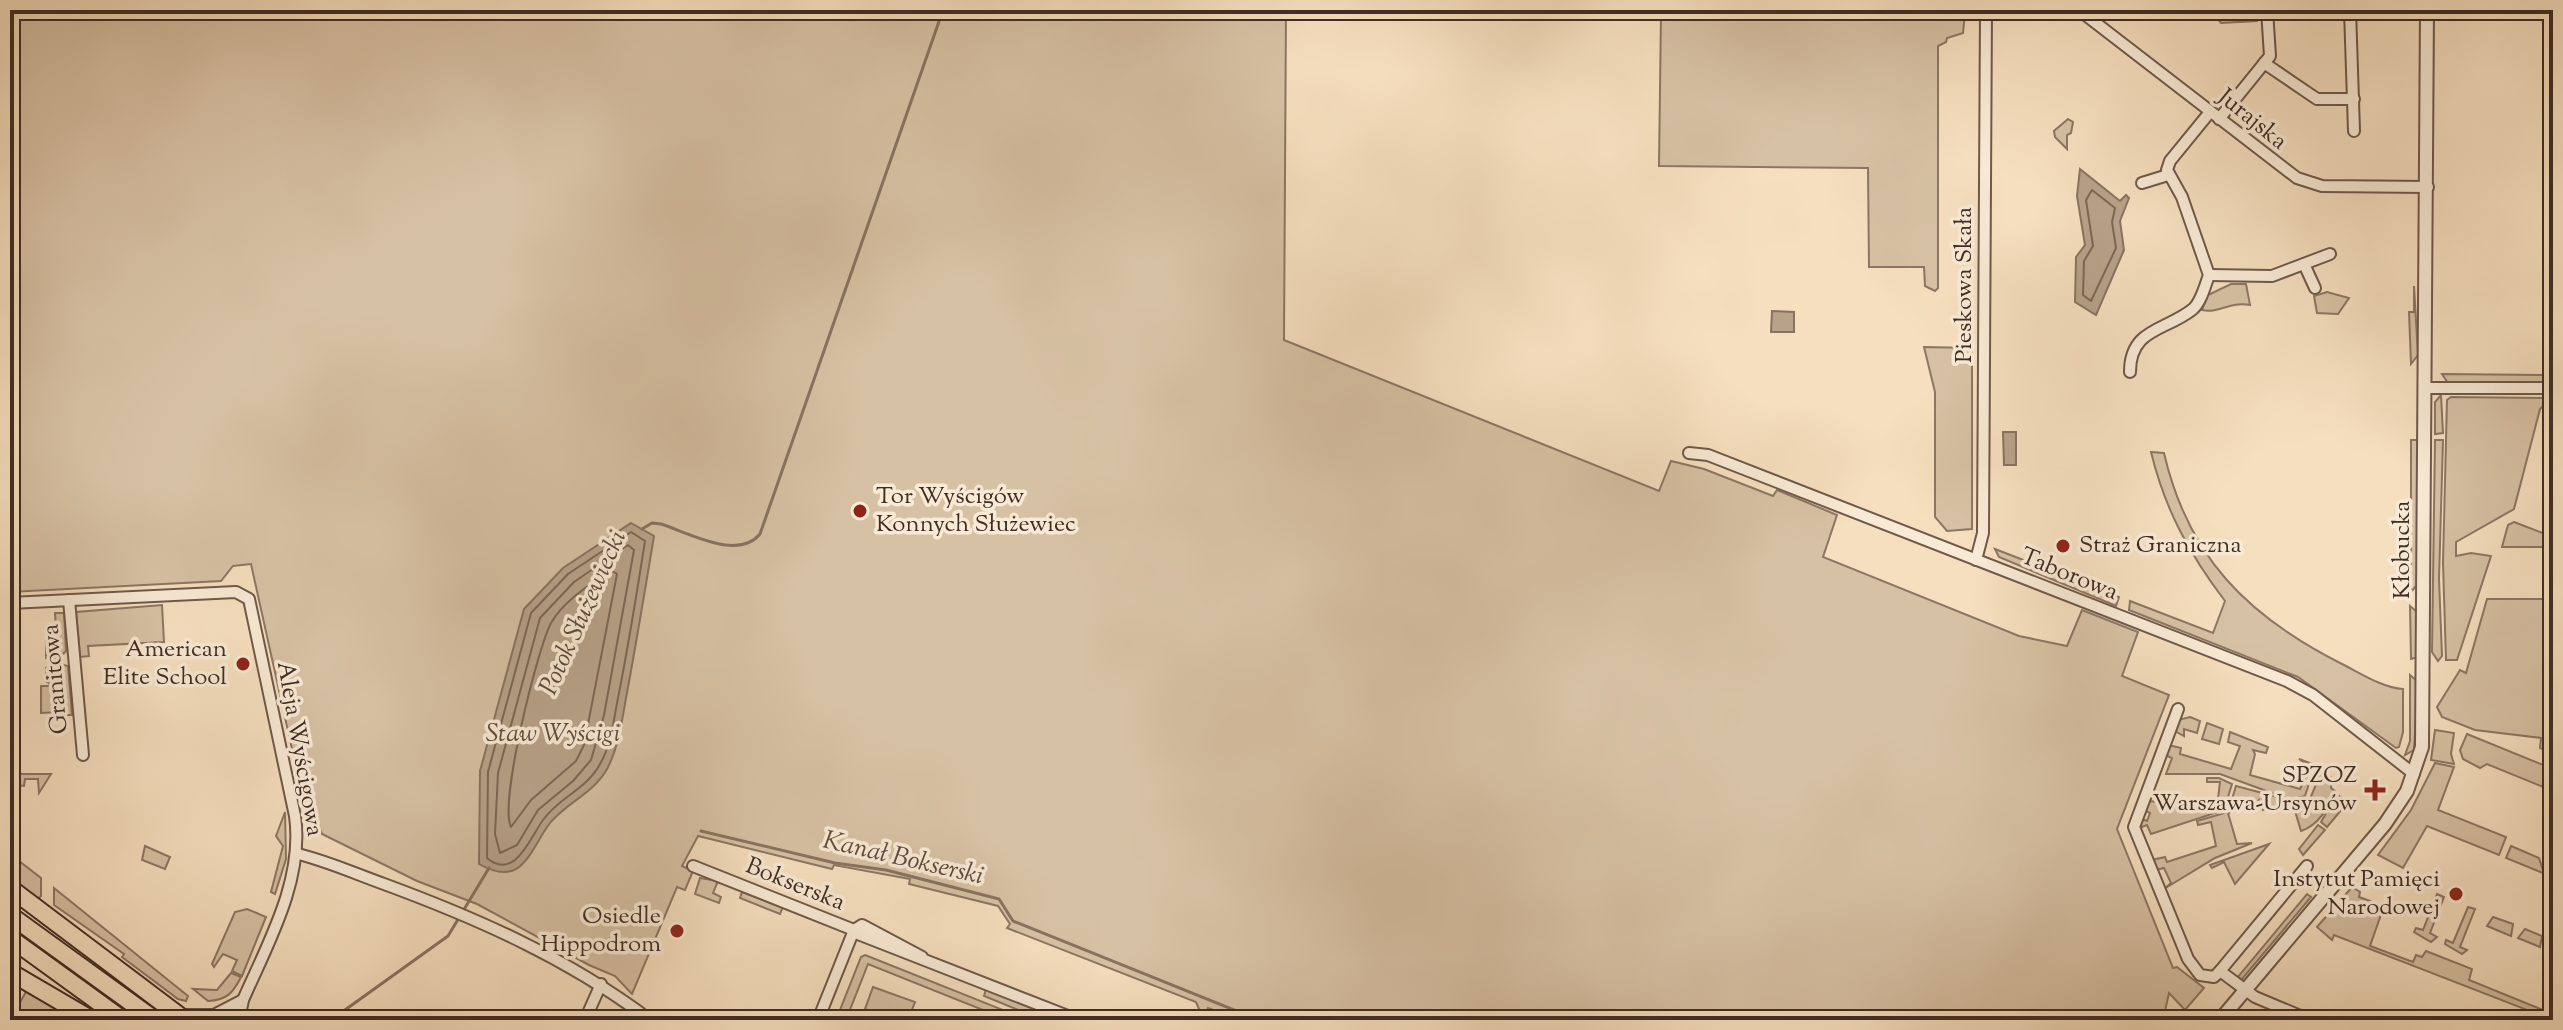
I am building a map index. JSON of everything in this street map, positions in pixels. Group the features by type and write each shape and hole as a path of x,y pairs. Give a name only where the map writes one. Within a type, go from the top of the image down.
{"main road":[{"path":"11,890 181,1017"},
{"path":"10,915 155,1020"},
{"path":"10,938 123,1020"},
{"path":"10,972 92,1020"}],"street":[{"name":"Pieskowa Skała","path":"1976,560 1983,533 1986,10"},
{"name":"Jurajska","path":"2079,10 2285,171 2307,183 2339,187 2428,187"},
{"path":"2130,372 2131,353 2135,345 2166,322 2194,308 2209,275 2182,197 2168,175 2170,161 2270,56 2267,10"},
{"path":"2350,10 2354,131"},
{"name":"Kłobucka","path":"2220,1020 2385,824 2414,774 2422,747 2427,10"},
{"path":"2264,63 2317,99 2354,99"},
{"path":"2142,183 2168,175"},
{"path":"2209,275 2266,277 2330,254"},
{"path":"2304,264 2315,288"},
{"path":"2426,388 2553,388"},
{"name":"Taborowa","path":"1689,453 1708,455 2287,681 2313,695 2414,774"},
{"name":"Aleja Wyścigowa","path":"10,603 236,592 246,596 294,807 298,854 471,917 601,984 650,1020"},
{"name":"Granitowa","path":"69,600 83,755"},
{"path":"2178,709 2134,827 2188,959 2206,978 2220,971 2307,866"},
{"path":"239,1020 243,1000 288,891 298,854"},
{"name":"Bokserska","path":"693,866 853,931 862,925 922,957 1078,1020"},
{"path":"818,1020 853,931"},
{"path":"2220,971 2245,991 2310,1020"},
{"path":"585,1020 601,984"},
{"path":"181,1017 209,1016 243,1000"},
{"path":"2275,1020 2281,1009"}],"shaded area":[{"name":"Tor Wyścigów Konnych Służewiec","path":"10,10 1286,10 1284,340 1659,491 1671,461 1704,469 1773,496 1777,490 1837,515 1823,557 2019,636 2067,646 2082,610 2138,632 2122,676 2169,695 2117,829 2173,968 2177,967 2204,988 2185,1010 2169,993 2163,1020 1243,1020 1208,1008 1203,1020 1195,1020 1199,1009 1196,1002 1007,928 1010,924 998,906 909,884 910,879 834,865 832,869 698,836 682,866 693,871 685,890 677,887 632,994 615,976 477,904 417,881 322,834 292,749 251,564 233,566 221,581 10,592"},
{"path":"2244,10 2257,10 2257,21 2221,23 2212,12 2243,13"},
{"path":"1661,12 1965,13 1963,33 1947,38 1938,46 1938,288 1935,291 1925,286 1924,267 1869,267 1868,168 1659,166"},
{"path":"2068,119 2073,122 2071,133 2067,135 2067,149 2055,137 2054,131"},
{"path":"2231,284 2246,284 2250,305 2202,310 2208,295"},
{"path":"2414,286 2418,355 2411,364 2409,312 2414,312"},
{"path":"2327,292 2349,298 2338,314 2317,313 2314,296"},
{"path":"1924,347 1972,348 1972,529 1947,531 1935,517 1935,392"},
{"path":"2442,374 2553,375 2553,383 2448,383"},
{"path":"2441,395 2443,433 2435,434 2435,402"},
{"path":"2451,397 2551,398 2540,409 2514,509 2456,542 2456,556 2471,553 2491,556 2457,660 2446,660 2443,563 2447,400"},
{"path":"2411,440 2417,440 2418,584 2411,592"},
{"path":"2435,440 2443,440 2439,579 2442,656 2438,661 2432,652"},
{"path":"2151,452 2164,453 2175,490 2206,553 2226,580 2250,604 2308,645 2372,680 2403,689 2403,732 2399,747 2396,748 2298,677 2129,610 2130,601 2213,633 2225,601 2171,513"},
{"path":"2514,522 2553,537 2553,547 2502,547 2508,525"},
{"path":"1995,549 2119,597 2116,606 1999,557"},
{"path":"2553,585 2553,754 2540,748 2541,738 2475,730 2442,717 2437,707 2460,670 2466,673 2487,599 2549,599"},
{"path":"162,605 164,642 88,646 89,656 80,657 76,612"},
{"path":"2410,606 2417,612 2418,657 2411,659"},
{"path":"55,613 64,613 66,651 59,658 46,658 46,633 56,628"},
{"path":"55,663 68,666 72,715 64,715 62,692 47,682 46,668"},
{"path":"2410,675 2418,682 2414,750 2405,755 2410,741"},
{"path":"41,686 52,686 57,692 59,712 41,713"},
{"path":"2190,717 2200,721 2197,733 2184,729 2184,736 2175,731 2178,720"},
{"path":"2207,723 2223,729 2219,744 2202,739"},
{"path":"2435,730 2454,733 2451,754 2454,764 2431,760"},
{"path":"2230,732 2268,747 2266,753 2253,750 2255,754 2250,775 2300,789 2310,767 2299,759 2315,765 2305,796 2291,800 2220,774 2166,774 2172,758 2165,755 2168,745 2181,748 2180,754 2231,769 2240,746 2228,742"},
{"path":"2467,734 2553,769 2553,791 2487,764 2480,768 2463,759 2460,750"},
{"path":"2435,763 2454,767 2438,810 2506,837 2499,855 2427,826 2403,868 2378,855 2411,810"},
{"path":"10,774 51,774 39,793 38,779 25,779 24,786 16,785 16,804 10,800"},
{"path":"2320,775 2331,777 2331,788 2335,791 2318,820 2301,831 2295,811 2310,799"},
{"path":"2207,778 2219,778 2232,784 2224,810 2151,834 2147,825 2139,828 2139,818 2147,821 2150,813 2142,809 2145,801 2164,802 2165,807 2217,807 2220,782 2207,782"},
{"path":"2236,786 2278,797 2280,805 2263,810 2259,800 2256,805 2228,813 2237,844 2252,843 2215,858 2164,889 2171,883 2164,868 2156,870 2152,860 2165,857 2167,862 2216,846 2211,822 2198,825 2197,821 2228,812"},
{"path":"2337,794 2347,803 2327,827 2321,822"},
{"path":"285,812 286,859 275,894 271,892 283,846 276,836"},
{"path":"2318,825 2325,830 2303,855 2299,849"},
{"path":"2269,844 2235,884 2224,862 2212,868 2210,865"},
{"path":"145,846 170,857 165,869 142,860"},
{"path":"2511,846 2539,858 2543,870 2548,872 2553,866 2553,877 2506,858"},
{"path":"10,854 41,878 41,896 37,900 10,880"},
{"path":"700,878 718,881 713,893 721,897 719,903 695,894"},
{"path":"2352,887 2360,892 2359,897 2384,906 2370,946 2413,962 2416,955 2422,957 2426,951 2472,969 2469,980 2553,1014 2553,1020 2334,935 2332,940 2317,927"},
{"path":"54,888 188,996 186,1001 178,999 122,957 124,954 54,905"},
{"path":"742,892 783,907 780,914 740,898"},
{"path":"2307,894 2311,897 2242,979 2237,978"},
{"path":"2437,894 2444,897 2430,933 2437,937 2431,942 2414,932 2416,928 2423,930"},
{"path":"2468,907 2475,909 2460,947 2467,950 2462,954 2445,944 2446,940 2453,943"},
{"path":"247,909 266,917 242,976 232,971 237,960 223,954 214,967 212,964 235,912"},
{"path":"2493,917 2513,924 2511,936 2487,926"},
{"path":"2525,929 2542,936 2540,947 2518,938"},
{"path":"865,955 1028,1020 1008,1020 868,964 846,1020 836,1020 861,957"},
{"path":"231,973 241,977 225,997 208,1001 193,989 217,990"},
{"path":"873,987 915,1002 908,1020 894,1020 865,1009"},
{"path":"986,989 1065,1020 1043,1020 984,996"},
{"path":"27,990 78,1020 21,1020 14,1013"}],"water":[{"path":"2080,169 2120,201 2126,195 2129,198 2120,221 2124,250 2096,315 2075,302 2076,257 2085,245 2077,196"},
{"path":"1772,311 1794,312 1794,332 1771,332"},
{"path":"2003,432 2016,432 2016,465 2004,465"},
{"name":"Staw Wyścigi","path":"631,523 654,536 621,725 611,761 595,785 550,823 523,863 506,872 494,871 479,864 480,771 524,609 563,568"}],"waterway":[{"name":"Potok Służewiecki","path":"642,529 652,523 661,524 726,545 751,542 760,534 943,10"},
{"name":"Kanał Bokserski","path":"701,831 835,863 886,870 999,899 1013,921 1259,1020"},
{"name":"Potok Służewiecki","path":"331,1020 448,936 489,868"}],"place":[{"name":"Tor Wyścigów Konnych Służewiec","path":"860,511"},
{"name":"Straż Graniczna","path":"2063,546"},
{"name":"American Elite School","path":"243,664"},
{"name":"SPZOZ Warszawa-Ursynów","path":"2375,790"},
{"name":"Instytut Pamięci Narodowej","path":"2456,894"},
{"name":"Osiedle Hippodrom","path":"677,931"}]}
